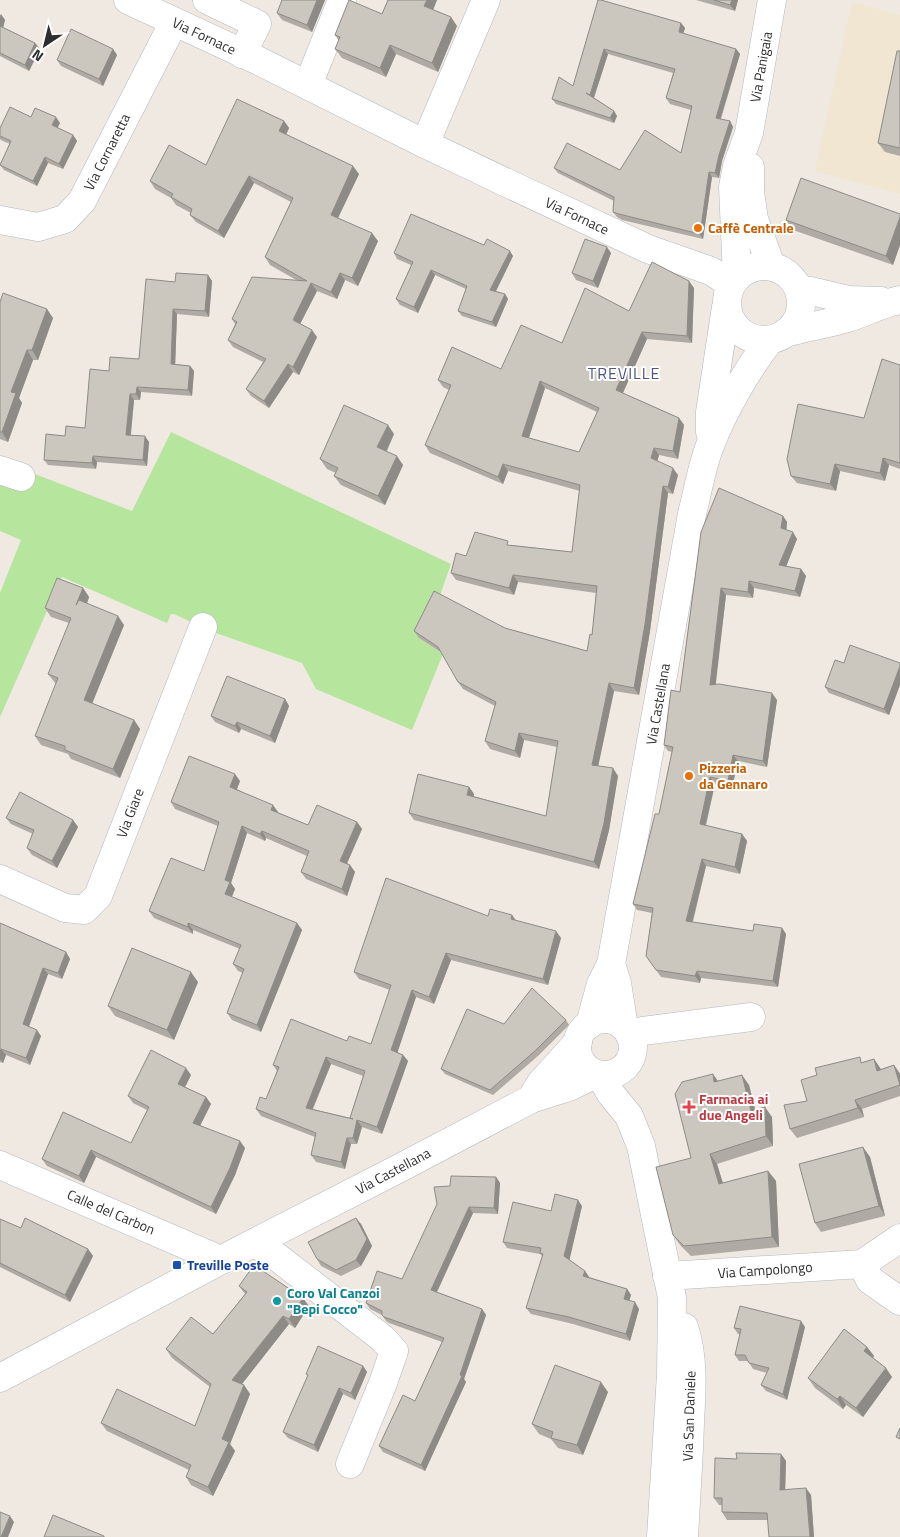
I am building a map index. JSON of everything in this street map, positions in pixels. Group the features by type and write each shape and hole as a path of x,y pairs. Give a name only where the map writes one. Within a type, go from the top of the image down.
{"street":[{"name":"Via Fornace","path":"128,0 308,85 425,144 648,249 711,271 731,289"},
{"path":"207,0 257,24 242,54"},
{"path":"308,85 342,0"},
{"path":"425,144 486,0"},
{"name":"Via Panigaia","path":"749,133 772,0"},
{"name":"Via Cornaretta","path":"0,220 38,227 65,220 82,201 174,22"},
{"path":"749,133 750,192 754,219 771,266"},
{"path":"749,133 737,166 733,187 731,289 733,324 746,336 757,340 778,337 808,326 847,318 896,301"},
{"path":"771,266 789,275 799,290 801,302 797,320 759,353 710,444 710,412 731,289 744,271 753,267 771,266"},
{"path":"799,290 812,291 849,300 896,301"},
{"name":"Via Castellana","path":"531,1099 541,1083 584,1033 601,984 611,964 692,514 710,444"},
{"name":"Via Giare","path":"0,879 65,908 84,910 98,896 203,627"},
{"name":"Via Castellana","path":"611,964 617,983 628,1042"},
{"path":"628,1042 611,1020 602,1020 584,1033 577,1052 585,1067 598,1074 608,1075 617,1072 628,1042 643,1031 751,1017"},
{"name":"Via San Daniele","path":"628,1042 629,1116"},
{"name":"Via Castellana","path":"0,1378 221,1260 531,1099 568,1087 598,1074"},
{"name":"Via San Daniele","path":"598,1074 629,1116 641,1146 669,1287 671,1374 661,1537"},
{"name":"Calle del Carbon","path":"0,1165 221,1260"},
{"path":"900,1238 862,1264 870,1280 900,1301"},
{"path":"255,1243 277,1257 382,1338 394,1351 350,1464"},
{"name":"Via Campolongo","path":"669,1287 862,1264"},
{"name":"Via San Daniele","path":"669,1287 688,1340 691,1365 684,1537"}],"shaded area":[{"path":"852,2 900,15 900,194 815,171"}],"green space":[{"path":"171,432 451,564 439,598 419,638 443,654 412,730 316,689 302,663 213,632 174,614 171,614 167,623 62,577 0,717 0,593 21,540 0,531 0,477 24,470 132,511"}],"building":[{"path":"282,0 317,0 307,25 277,13"},
{"path":"349,0 382,14 388,0 427,0 424,6 451,17 432,63 390,45 380,68 335,49 340,37 335,35"},
{"path":"598,0 681,23 679,32 736,49 716,118 730,121 715,173 709,172 700,234 613,212 614,197 554,168 567,143 620,170 645,130 681,153 692,106 666,98 675,69 604,49 590,95 586,93 614,111 610,118 552,99 559,77 573,86"},
{"path":"714,0 732,0 730,5"},
{"path":"0,26 35,43 25,65 0,53"},
{"path":"71,29 113,49 99,79 57,60"},
{"path":"897,51 900,51 900,148 878,143"},
{"path":"237,99 284,121 279,131 353,166 331,215 372,233 352,278 340,273 331,292 311,283 293,320 312,330 293,367 288,364 264,401 246,389 266,359 228,340 237,322 232,319 252,277 307,281 265,257 293,198 249,176 218,231 190,215 192,209 171,197 173,194 150,181 169,145 206,165"},
{"path":"10,107 31,117 35,108 56,117 52,125 73,135 59,164 45,157 33,181 0,165 11,141 0,136 0,128"},
{"path":"801,178 900,214 886,256 786,220"},
{"path":"411,214 484,245 487,239 510,251 490,290 505,294 492,322 458,311 467,286 431,270 414,307 396,299 413,262 394,253"},
{"path":"585,239 607,247 593,281 572,273"},
{"path":"652,262 689,281 687,336 642,332 616,390 679,418 673,451 654,448 651,458 673,468 668,487 663,486 645,624 634,688 609,683 592,765 613,768 604,823 594,862 409,813 418,774 469,787 467,795 546,816 558,741 519,733 515,751 485,741 496,702 458,682 438,647 414,631 434,591 505,628 587,651 590,634 592,635 597,586 513,575 509,588 451,573 456,553 466,556 475,532 508,541 507,545 572,552 580,485 503,464 498,477 425,445 451,385 438,380 452,347 501,369 521,325 562,343 585,288 629,311","holes":["540,381 599,408 579,452 522,436"]},
{"path":"176,273 208,275 205,311 173,309 171,364 190,366 188,390 137,387 136,394 130,394 126,435 145,436 143,460 93,456 92,463 44,460 46,434 65,436 66,426 85,428 90,369 109,371 110,357 139,359 146,279 175,282"},
{"path":"3,293 47,309 32,350 27,350 11,392 16,393 2,432 0,432 0,302"},
{"path":"882,359 900,365 900,463 883,458 880,473 835,464 830,484 791,476 787,459 798,404 864,418"},
{"path":"344,405 388,425 377,447 397,456 378,496 334,476 338,468 320,459"},
{"path":"719,488 783,516 781,528 793,532 779,565 801,569 795,591 749,581 748,592 721,588 710,685 719,684 772,693 763,761 733,755 728,781 710,777 700,824 742,834 735,867 702,859 686,921 753,931 754,924 782,928 773,981 697,971 695,976 656,970 646,956 653,908 633,904 655,814 659,814 673,747 664,745 671,690 680,692 701,532"},
{"path":"57,578 83,588 76,605 79,600 118,616 84,700 134,720 113,769 65,750 65,746 35,736 58,678 48,674 71,618 45,608"},
{"path":"850,645 900,663 884,709 825,687 835,660 844,663"},
{"path":"227,676 285,699 270,736 237,722 235,726 211,716"},
{"path":"189,756 235,774 230,787 273,805 271,810 308,825 317,805 357,822 340,861 350,865 342,889 301,872 309,851 262,831 260,834 242,826 225,880 230,882 225,894 297,923 257,1025 227,1013 244,969 233,964 241,945 188,923 188,927 149,911 171,858 204,871 219,822 171,802"},
{"path":"20,792 73,820 52,861 27,848 34,830 6,818"},
{"path":"386,878 488,916 490,909 512,915 511,919 556,931 543,979 446,953 429,997 412,990 391,1050 403,1055 377,1127 357,1120 353,1138 347,1138 341,1162 311,1155 316,1133 256,1109 260,1097 266,1099 279,1067 273,1065 291,1019 347,1041 349,1036 371,1044 391,985 354,972","holes":["326,1057 365,1071 350,1118 353,1119 306,1108"]},
{"path":"0,923 66,952 58,973 43,968 23,1024 37,1030 26,1058 1,1049 0,1052"},
{"path":"132,948 191,972 167,1030 108,1006"},
{"path":"532,988 566,1020 536,1050 490,1090 441,1069 467,1009 504,1024"},
{"path":"151,1050 186,1068 178,1084 206,1097 193,1123 240,1141 230,1168 211,1207 91,1150 79,1176 42,1159 63,1112 131,1143 149,1107 128,1096"},
{"path":"860,1057 861,1063 874,1059 877,1071 894,1065 900,1085 855,1100 858,1108 790,1129 784,1105 807,1101 801,1080 817,1075 815,1068"},
{"path":"713,1074 714,1082 742,1075 751,1111 765,1107 766,1136 710,1154 719,1184 768,1171 772,1237 684,1246 673,1235 656,1167 691,1158 675,1094 682,1082"},
{"path":"863,1147 879,1206 815,1223 799,1164"},
{"path":"451,1176 496,1177 494,1208 469,1207 431,1290 482,1309 460,1375 462,1376 421,1465 379,1446 403,1395 415,1401 444,1338 384,1317 382,1311 366,1303 377,1271 402,1279 437,1204 434,1187 450,1186"},
{"path":"555,1194 578,1200 564,1256 585,1271 583,1276 627,1289 624,1299 635,1302 626,1334 569,1317 526,1308 543,1254 540,1253 541,1248 503,1242 513,1202 551,1211"},
{"path":"25,1218 88,1249 65,1295 0,1263 0,1219 21,1228"},
{"path":"356,1218 367,1239 356,1260 336,1270 317,1259 308,1242"},
{"path":"254,1265 303,1298 289,1319 283,1316 232,1380 244,1385 222,1439 229,1442 208,1487 186,1477 191,1465 101,1423 117,1389 195,1426 211,1384 166,1349 191,1317 213,1334 247,1292 239,1286"},
{"path":"740,1306 801,1321 783,1394 761,1385 769,1368 749,1363 745,1355 735,1355 741,1329 734,1328"},
{"path":"844,1329 867,1347 864,1351 886,1368 856,1408 840,1396 837,1399 808,1378"},
{"path":"318,1346 363,1366 351,1393 339,1388 314,1445 283,1432 308,1375 306,1374"},
{"path":"555,1365 601,1382 577,1445 551,1438 553,1432 532,1424"},
{"path":"900,1428 900,1439 896,1437"},
{"path":"736,1453 781,1454 780,1490 806,1488 810,1537 769,1537 767,1513 722,1512 722,1498 714,1498 715,1458 737,1459"},
{"path":"0,1512 10,1516 1,1537 0,1537"},
{"path":"53,1515 104,1536 104,1537 44,1537"}],"place":[{"name":"Caffè Centrale","path":"698,228"},
{"name":"Pizzeria da Gennaro","path":"689,776"},
{"name":"Farmacia ai due Angeli","path":"689,1107"},
{"name":"Treville Poste","path":"177,1265"},
{"name":"Coro Val Canzoi \"Bepi Cocco\"","path":"277,1301"}],"district":[{"name":"TREVILLE","path":"624,373"}]}
